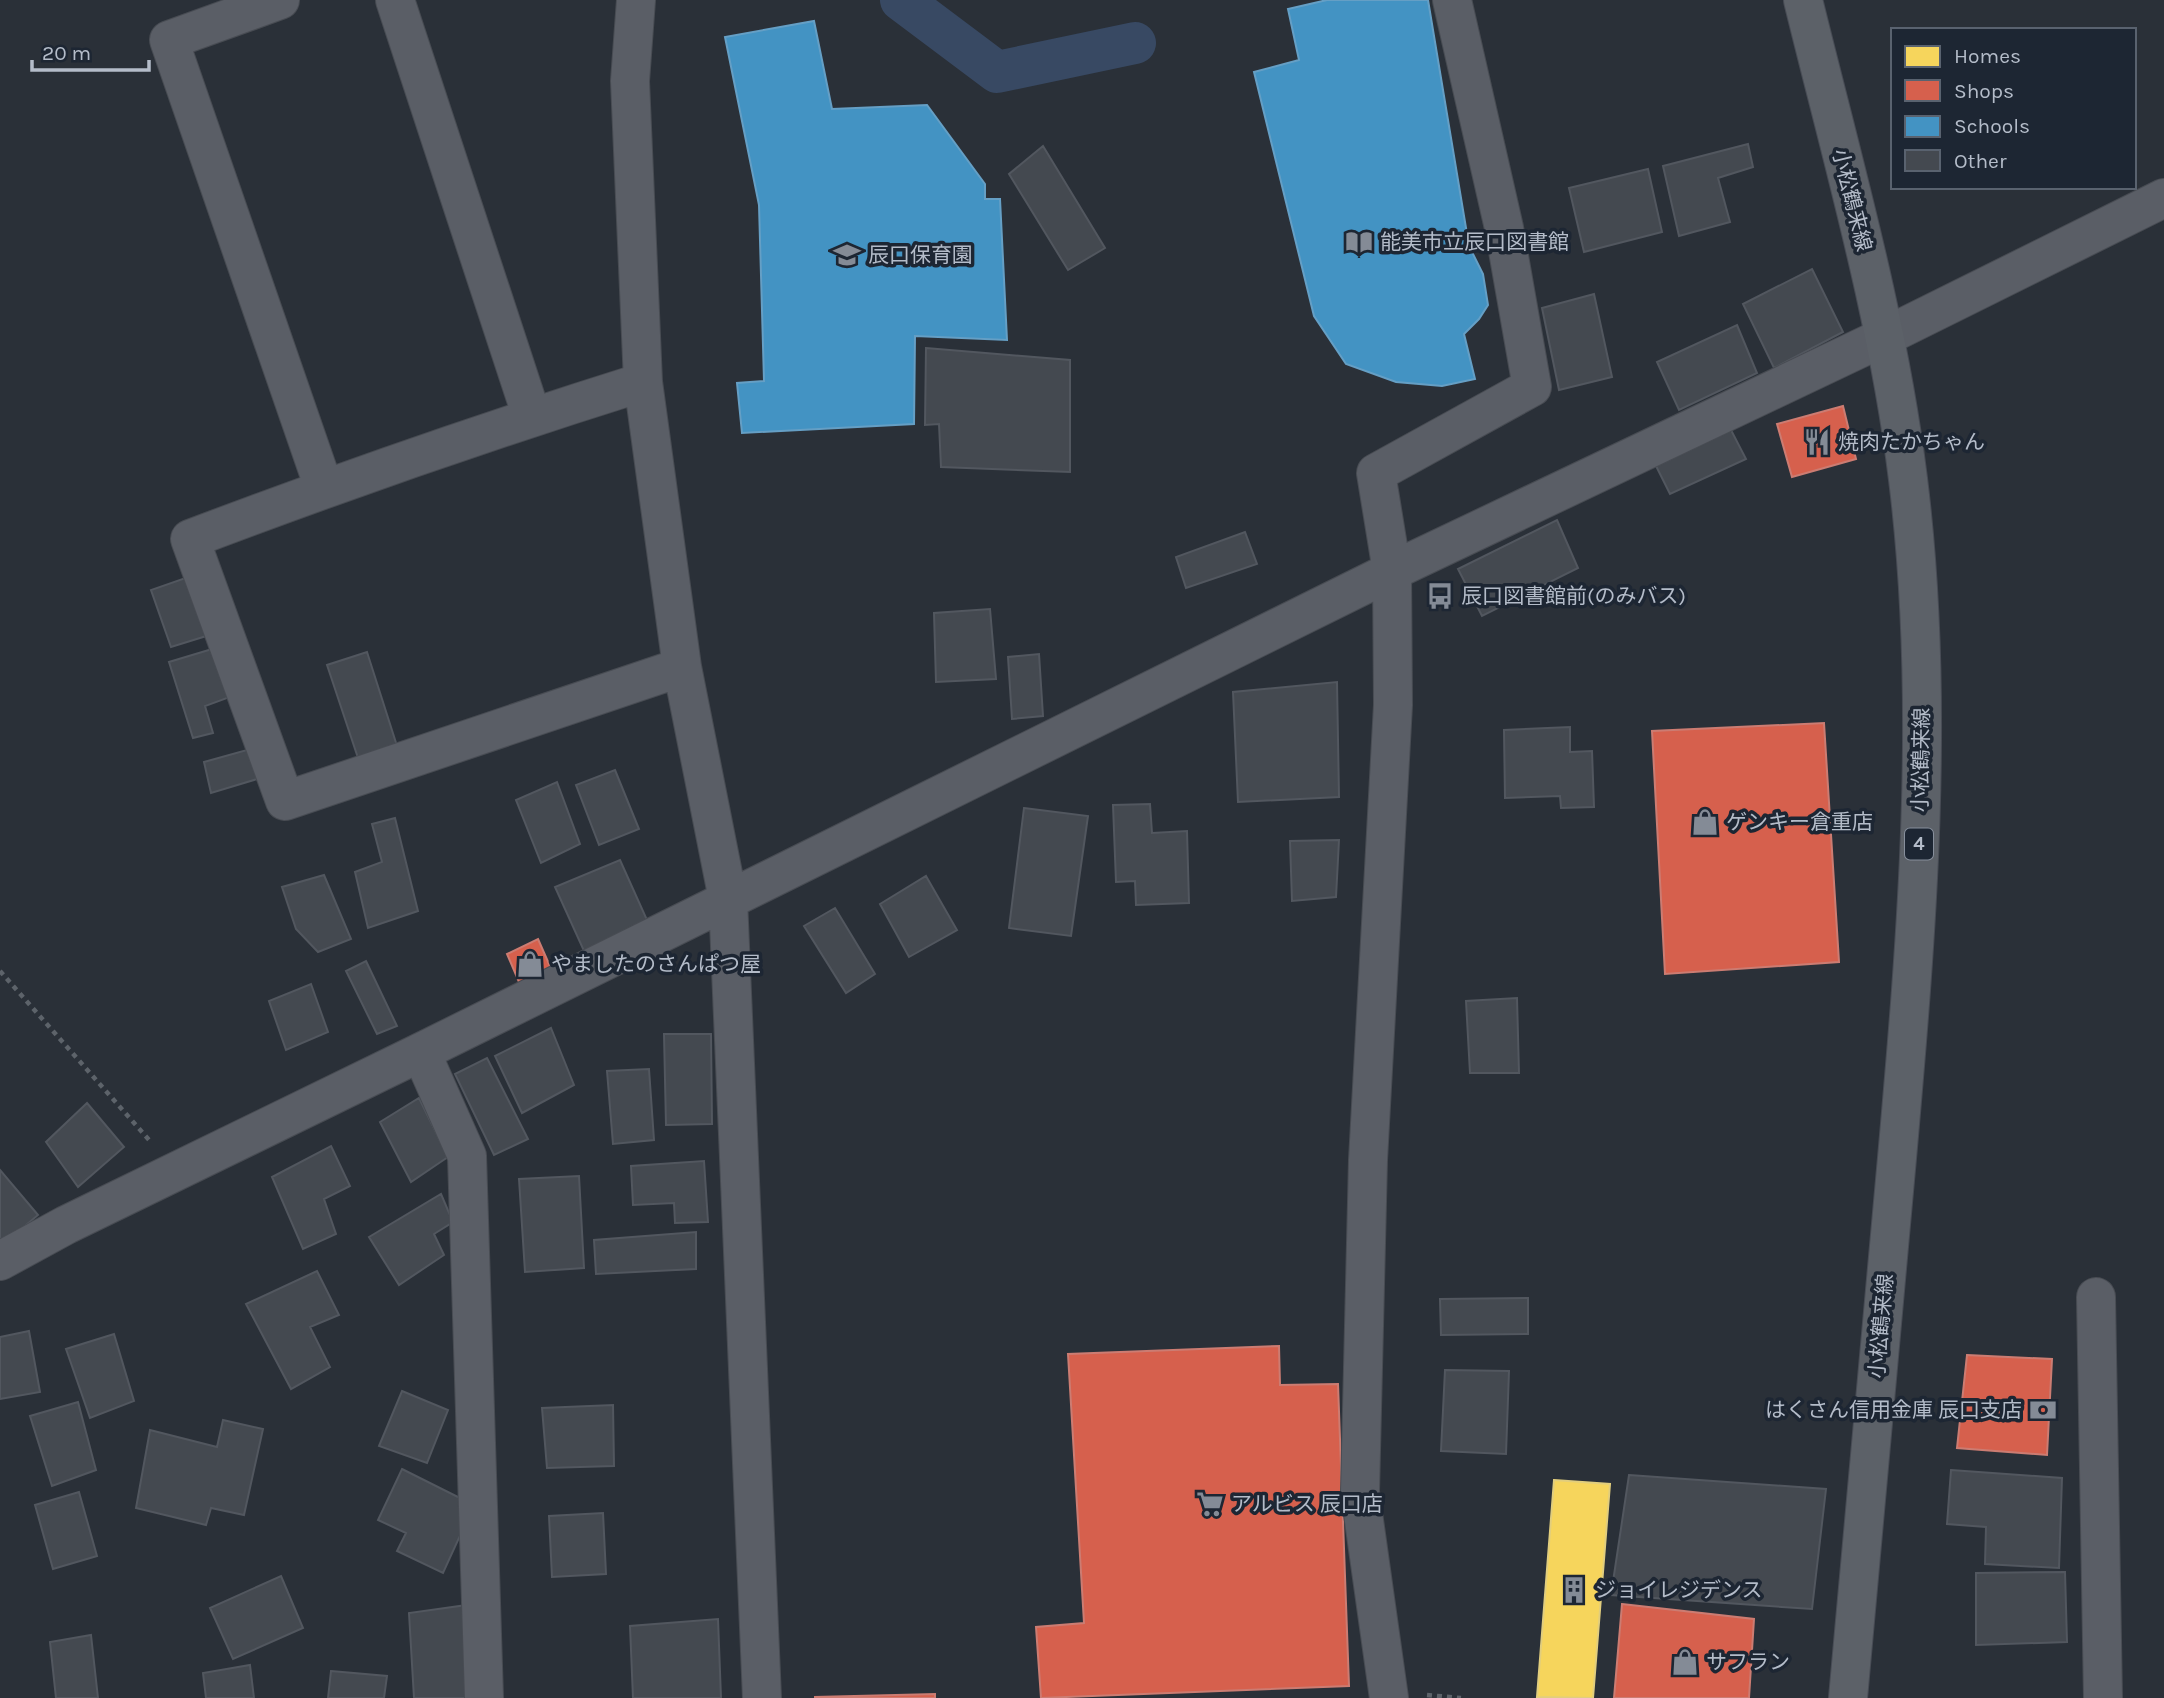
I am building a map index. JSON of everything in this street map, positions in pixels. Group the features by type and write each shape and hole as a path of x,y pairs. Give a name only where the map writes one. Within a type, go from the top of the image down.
{"main road":[{"name":"小松鶴来線","path":"1803,0 1886,336 1909,480 1919,608 1923,751 1916,949 1848,1698"}],"street":[{"path":"280,0 169,40 324,488"},
{"path":"395,0 532,417"},
{"path":"636,0 631,81 643,383 682,667 728,899 762,1698"},
{"path":"1389,1698 1360,1492 1368,1160 1393,705 1392,571 1376,473 1532,387 1504,228 1452,0"},
{"path":"0,1261 66,1225 1392,571 1886,336 2164,198"},
{"path":"643,383 532,417 324,488 190,539 285,801 682,667"},
{"path":"421,1052 467,1156 484,1698"},
{"path":"2096,1297 2103,1698"}],"path":[{"path":"0,971 176,1171"}],"building: Homes":[{"name":"ジョイレジデンス","path":"1554,1480 1610,1484 1593,1698 1537,1697"}],"building: Shops":[{"name":"焼肉たかちゃん","path":"1843,406 1856,459 1792,477 1777,424"},
{"path":"1824,723 1839,962 1665,974 1652,731"},
{"name":"やましたのさんぱつ屋","path":"538,939 553,973 522,989 507,954"},
{"name":"アルビス 辰口店","path":"1279,1346 1280,1385 1338,1384 1349,1686 1041,1698 1036,1627 1084,1623 1068,1354"},
{"path":"1967,1355 2052,1359 2047,1455 1957,1448"},
{"path":"1622,1604 1754,1619 1749,1698 1614,1698"},
{"path":"935,1694 935,1698 815,1698 815,1697"}],"building: Schools":[{"path":"1327,0 1428,0 1469,246 1483,274 1488,305 1464,334 1475,379 1442,386 1396,382 1346,364 1314,316 1254,72 1299,60 1288,9"},
{"path":"814,21 832,109 927,105 985,184 985,199 1000,199 1007,340 915,336 914,424 742,433 737,383 764,381 759,205 725,37"}],"building: Other":[{"path":"1748,144 1753,167 1718,178 1730,222 1679,236 1663,166"},
{"path":"1043,146 1105,248 1068,270 1009,174"},
{"path":"1648,169 1662,232 1584,252 1569,188"},
{"path":"1812,269 1843,332 1774,368 1743,304"},
{"path":"1594,294 1612,377 1559,390 1542,308"},
{"path":"1737,325 1757,373 1679,410 1657,362"},
{"path":"926,348 1070,360 1070,472 941,467 939,424 925,425"},
{"path":"1731,430 1746,459 1670,494 1656,466"},
{"path":"1557,520 1578,568 1482,616 1458,569"},
{"path":"1245,532 1257,564 1186,588 1176,557"},
{"path":"197,574 216,633 171,647 151,590"},
{"path":"990,609 996,679 936,682 934,613"},
{"path":"222,646 238,694 205,706 213,733 193,738 169,662"},
{"path":"367,652 397,746 359,761 327,665"},
{"path":"1039,654 1043,716 1012,719 1008,657"},
{"path":"1337,682 1339,797 1238,802 1233,692"},
{"path":"1570,727 1570,752 1592,751 1594,807 1561,808 1560,796 1505,798 1504,730"},
{"path":"258,747 267,776 211,793 204,762"},
{"path":"615,770 639,829 599,845 576,785"},
{"path":"557,782 580,844 541,863 516,800"},
{"path":"1150,804 1152,833 1187,831 1189,903 1136,905 1135,881 1116,882 1113,805"},
{"path":"1024,808 1088,816 1071,936 1009,928"},
{"path":"395,818 418,911 368,928 355,872 382,862 372,824"},
{"path":"1339,840 1336,897 1292,901 1290,841"},
{"path":"620,860 647,920 584,951 555,887"},
{"path":"324,875 351,939 318,952 296,929 282,887"},
{"path":"926,876 957,930 909,957 880,904"},
{"path":"835,908 875,974 846,993 804,926"},
{"path":"366,961 397,1026 377,1034 346,971"},
{"path":"311,984 328,1032 286,1050 269,1001"},
{"path":"1517,998 1519,1073 1470,1073 1466,1001"},
{"path":"551,1028 574,1085 522,1113 495,1056"},
{"path":"664,1034 711,1034 712,1124 666,1125"},
{"path":"487,1058 528,1139 494,1155 455,1074"},
{"path":"649,1069 654,1140 613,1144 607,1071"},
{"path":"419,1098 448,1157 411,1182 380,1122"},
{"path":"87,1103 124,1147 78,1187 46,1142"},
{"path":"331,1146 350,1186 324,1199 336,1234 303,1249 272,1177"},
{"path":"704,1161 708,1222 675,1223 674,1203 633,1205 631,1166"},
{"path":"0,1170 38,1215 0,1247"},
{"path":"579,1176 584,1268 525,1272 519,1179"},
{"path":"441,1194 453,1222 434,1234 444,1255 399,1285 369,1237"},
{"path":"696,1232 696,1269 596,1274 594,1240"},
{"path":"317,1271 339,1315 310,1327 330,1367 291,1389 246,1304"},
{"path":"1528,1298 1528,1334 1441,1335 1440,1299"},
{"path":"29,1331 40,1392 0,1399 0,1337"},
{"path":"114,1334 134,1401 90,1418 66,1349"},
{"path":"1445,1370 1509,1371 1506,1454 1441,1451"},
{"path":"402,1391 448,1410 427,1463 379,1446"},
{"path":"78,1402 96,1470 52,1486 30,1416"},
{"path":"613,1405 614,1466 547,1468 542,1408"},
{"path":"223,1420 263,1429 244,1515 211,1508 206,1525 136,1508 150,1430 217,1447"},
{"path":"402,1469 474,1505 443,1573 397,1551 406,1533 378,1520"},
{"path":"1951,1470 2062,1478 2059,1568 1985,1564 1986,1527 1947,1524"},
{"path":"1629,1475 1826,1489 1812,1609 1611,1595"},
{"path":"79,1492 97,1556 53,1569 35,1505"},
{"path":"603,1513 606,1574 552,1577 549,1516"},
{"path":"2065,1572 2067,1642 1976,1645 1976,1573"},
{"path":"281,1576 303,1628 233,1659 210,1608"},
{"path":"467,1605 472,1698 414,1698 409,1613"},
{"path":"718,1619 721,1698 633,1698 630,1626"},
{"path":"91,1635 98,1698 56,1698 50,1642"},
{"path":"250,1665 254,1698 206,1698 203,1673"},
{"path":"331,1671 387,1676 384,1698 328,1698"}],"waterway":[{"path":"901,0 997,72 1135,43"}],"place":[{"name":"能美市立辰口図書館","path":"1359,242"},
{"name":"辰口保育園","path":"847,255"},
{"name":"焼肉たかちゃん","path":"1817,442"},
{"name":"辰口図書館前(のみバス)","path":"1440,596"},
{"name":"ゲンキー倉重店","path":"1705,822"},
{"name":"やましたのさんぱつ屋","path":"530,964"},
{"name":"はくさん信用金庫 辰口支店","path":"2043,1410"},
{"name":"アルビス 辰口店","path":"1210,1504"},
{"name":"ジョイレジデンス","path":"1574,1590"},
{"name":"サフラン","path":"1685,1662"}]}
